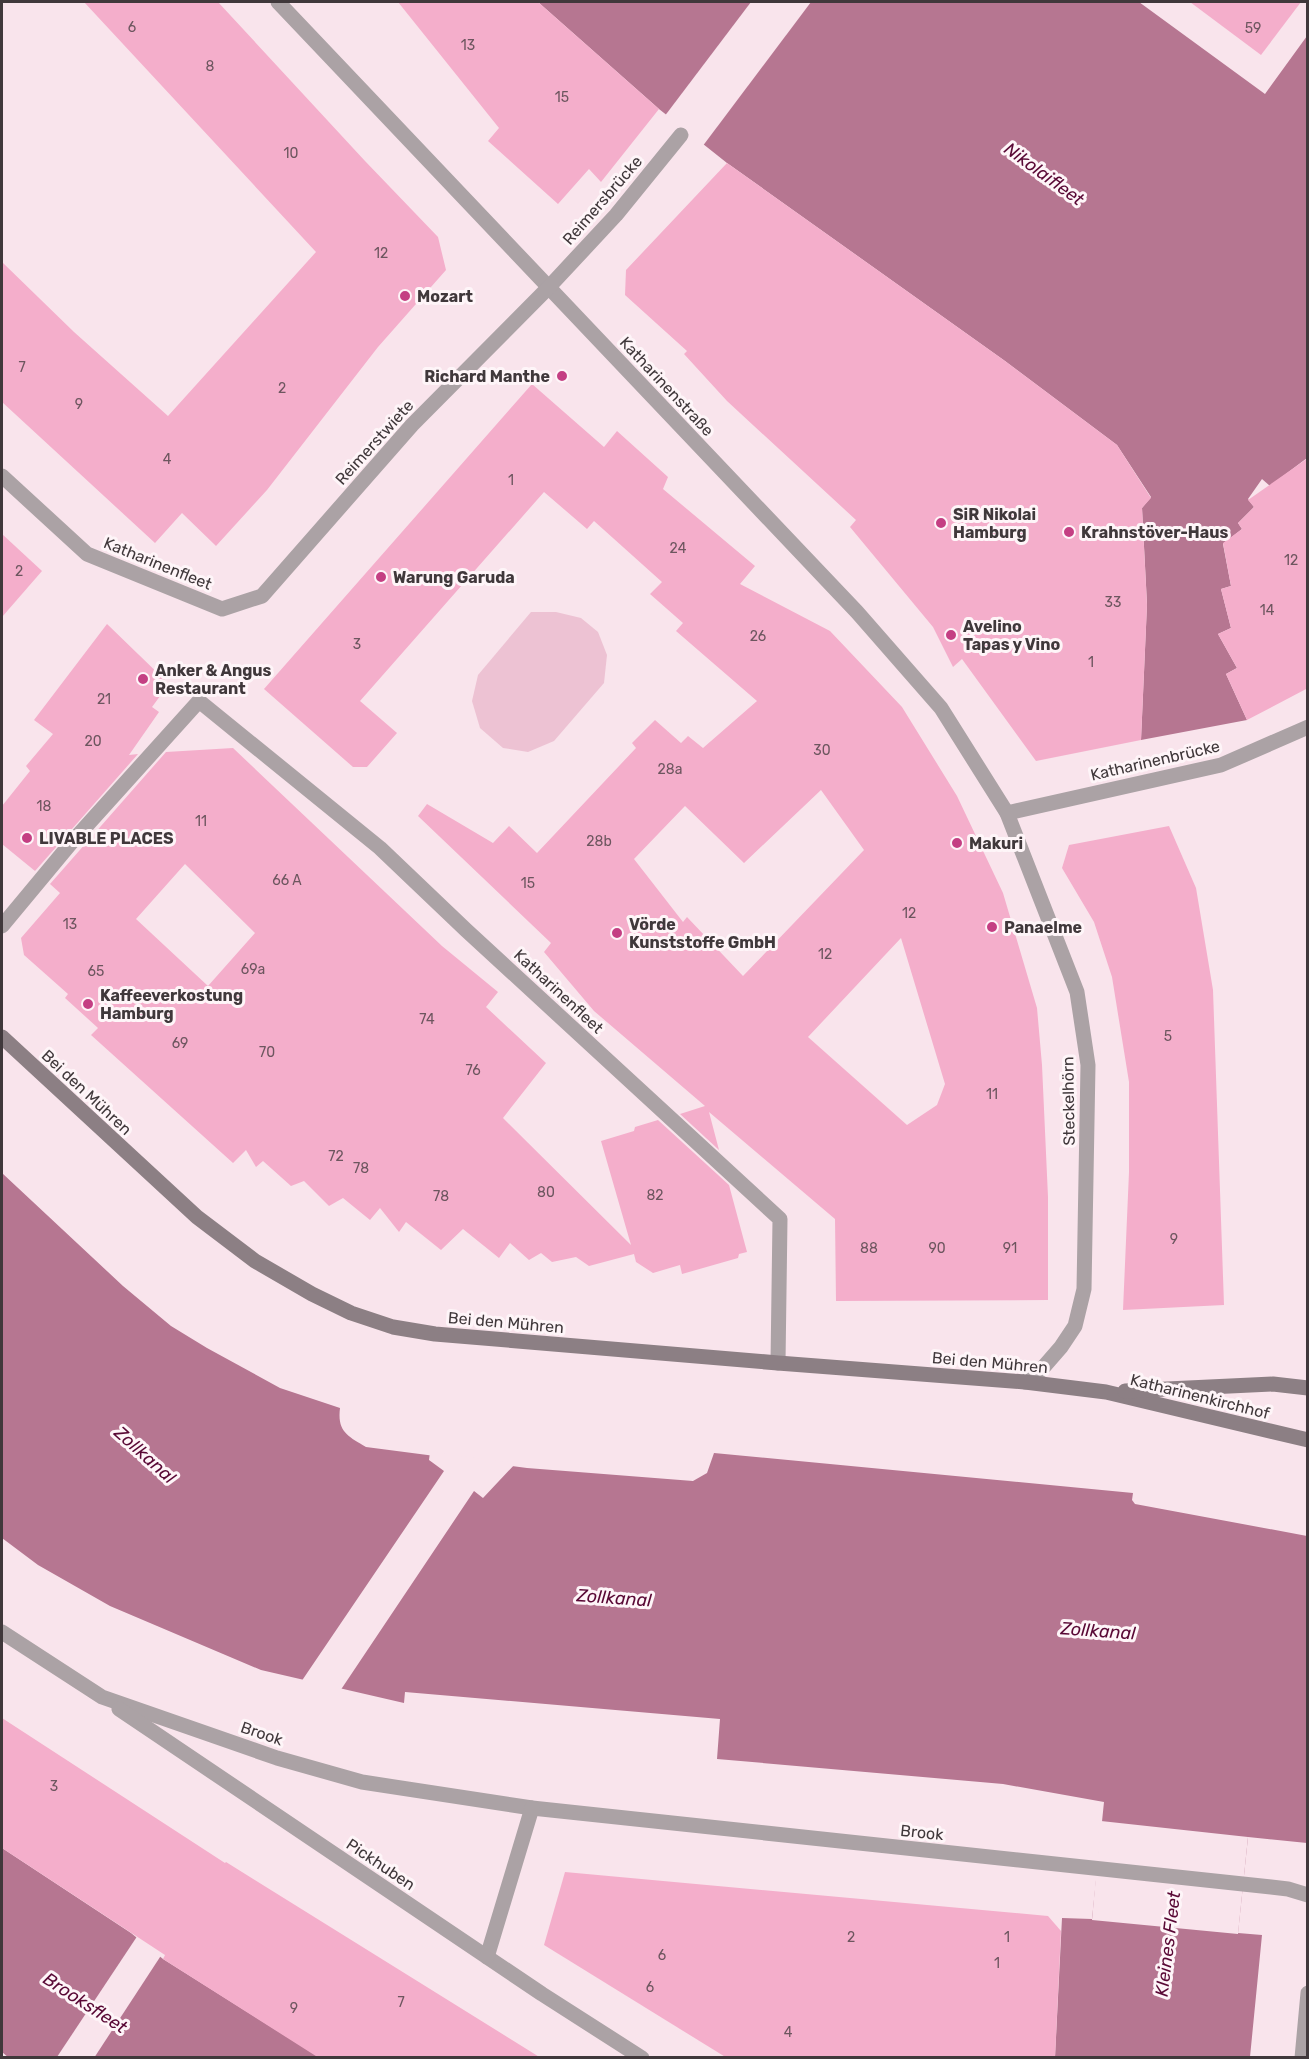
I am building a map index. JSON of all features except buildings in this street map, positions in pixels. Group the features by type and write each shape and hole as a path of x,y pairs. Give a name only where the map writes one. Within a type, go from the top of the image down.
{"main road":[{"name":"Bei den Mühren","path":"2,1037 197,1217 255,1261 312,1294 351,1313 393,1327 435,1334 1025,1382 1106,1392"},
{"name":"Katharinenkirchhof","path":"1106,1392 1273,1384 1308,1388"},
{"name":"Katharinenkirchhof","path":"1106,1392 1308,1440"}],"street":[{"name":"Katharinenstraße","path":"278,2 857,612 941,708 1007,813"},
{"name":"Reimersbrücke","path":"549,287 616,215 681,135"},
{"name":"Reimerstwiete","path":"222,609 262,596 412,425 549,287"},
{"name":"Katharinenfleet","path":"2,476 87,554 222,609"},
{"name":"Katharinenfleet","path":"2,926 71,843 198,702 380,848 474,938 780,1219 777,1363"},
{"name":"Katharinenbrücke","path":"1007,813 1221,765 1308,727"},
{"name":"Steckelhörn","path":"1007,813 1077,992 1088,1065 1084,1288 1074,1326 1061,1347 1041,1370 1025,1382"},
{"name":"Brook","path":"2,1632 102,1697 277,1758 362,1782 532,1808 1288,1889 1308,1895"},
{"name":"Pickhuben","path":"102,1697 487,1957 642,2058"},
{"path":"487,1957 532,1808"},
{"path":"1302,2058 1308,1993"}],"shaded area":[{"path":"531,612 556,612 581,618 598,632 607,655 604,683 554,741 528,752 503,748 480,728 472,701 478,675"}],"water":[{"name":"Nikolaifleet","path":"538,2 1139,2 1265,94 1307,36 1307,458 1270,486 1262,479 1248,499 1254,507 1238,523 1242,529 1223,544 1231,586 1221,589 1231,628 1218,634 1237,668 1226,674 1247,720 1141,740 1147,604 1142,508 1151,497 1117,445 1005,361 727,163 659,109"},
{"path":"2,1173 123,1286 171,1326 280,1388 340,1408 342,1428 349,1436 366,1447 527,1468 693,1481 707,1473 714,1453 1133,1493 1132,1500 1135,1504 1307,1536 1307,1843 1248,1837 1238,1933 1262,1935 1250,2057 1055,2057 1062,1918 1092,1919 1104,1802 1003,1784 717,1759 720,1719 405,1692 404,1703 261,1670 110,1606 38,1565 2,1538"},
{"name":"Brooksfleet","path":"2,1848 131,1933 163,1959 319,2057 9,2058 2,2052"}],"pier":[{"path":"751,2 811,2 702,147 664,117"},
{"path":"430,1452 516,1463 483,1498 474,1491 340,1691 301,1682 444,1471 429,1460"},
{"path":"1101,1821 1248,1837 1238,1934 1092,1920"},
{"path":"138,1935 162,1954 94,2058 57,2057"}],"place":[{"name":"Mozart","path":"405,296"},
{"name":"Richard Manthe","path":"562,376"},
{"name":"SiR Nikolai Hamburg","path":"941,523"},
{"name":"Krahnstöver-Haus","path":"1069,532"},
{"name":"Warung Garuda","path":"381,577"},
{"name":"Avelino Tapas y Vino","path":"951,635"},
{"name":"Anker & Angus Restaurant","path":"143,679"},
{"name":"LIVABLE PLACES","path":"27,838"},
{"name":"Makuri","path":"957,843"},
{"name":"Panaelme","path":"992,927"},
{"name":"Vörde Kunststoffe GmbH","path":"617,933"},
{"name":"Kaffeeverkostung Hamburg","path":"88,1004"}],"water label":[{"name":"Zollkanal","path":"145,1455"},
{"name":"Zollkanal","path":"614,1598"},
{"name":"Zollkanal","path":"1098,1631"},
{"name":"Kleines Fleet","path":"1168,1944"}]}
